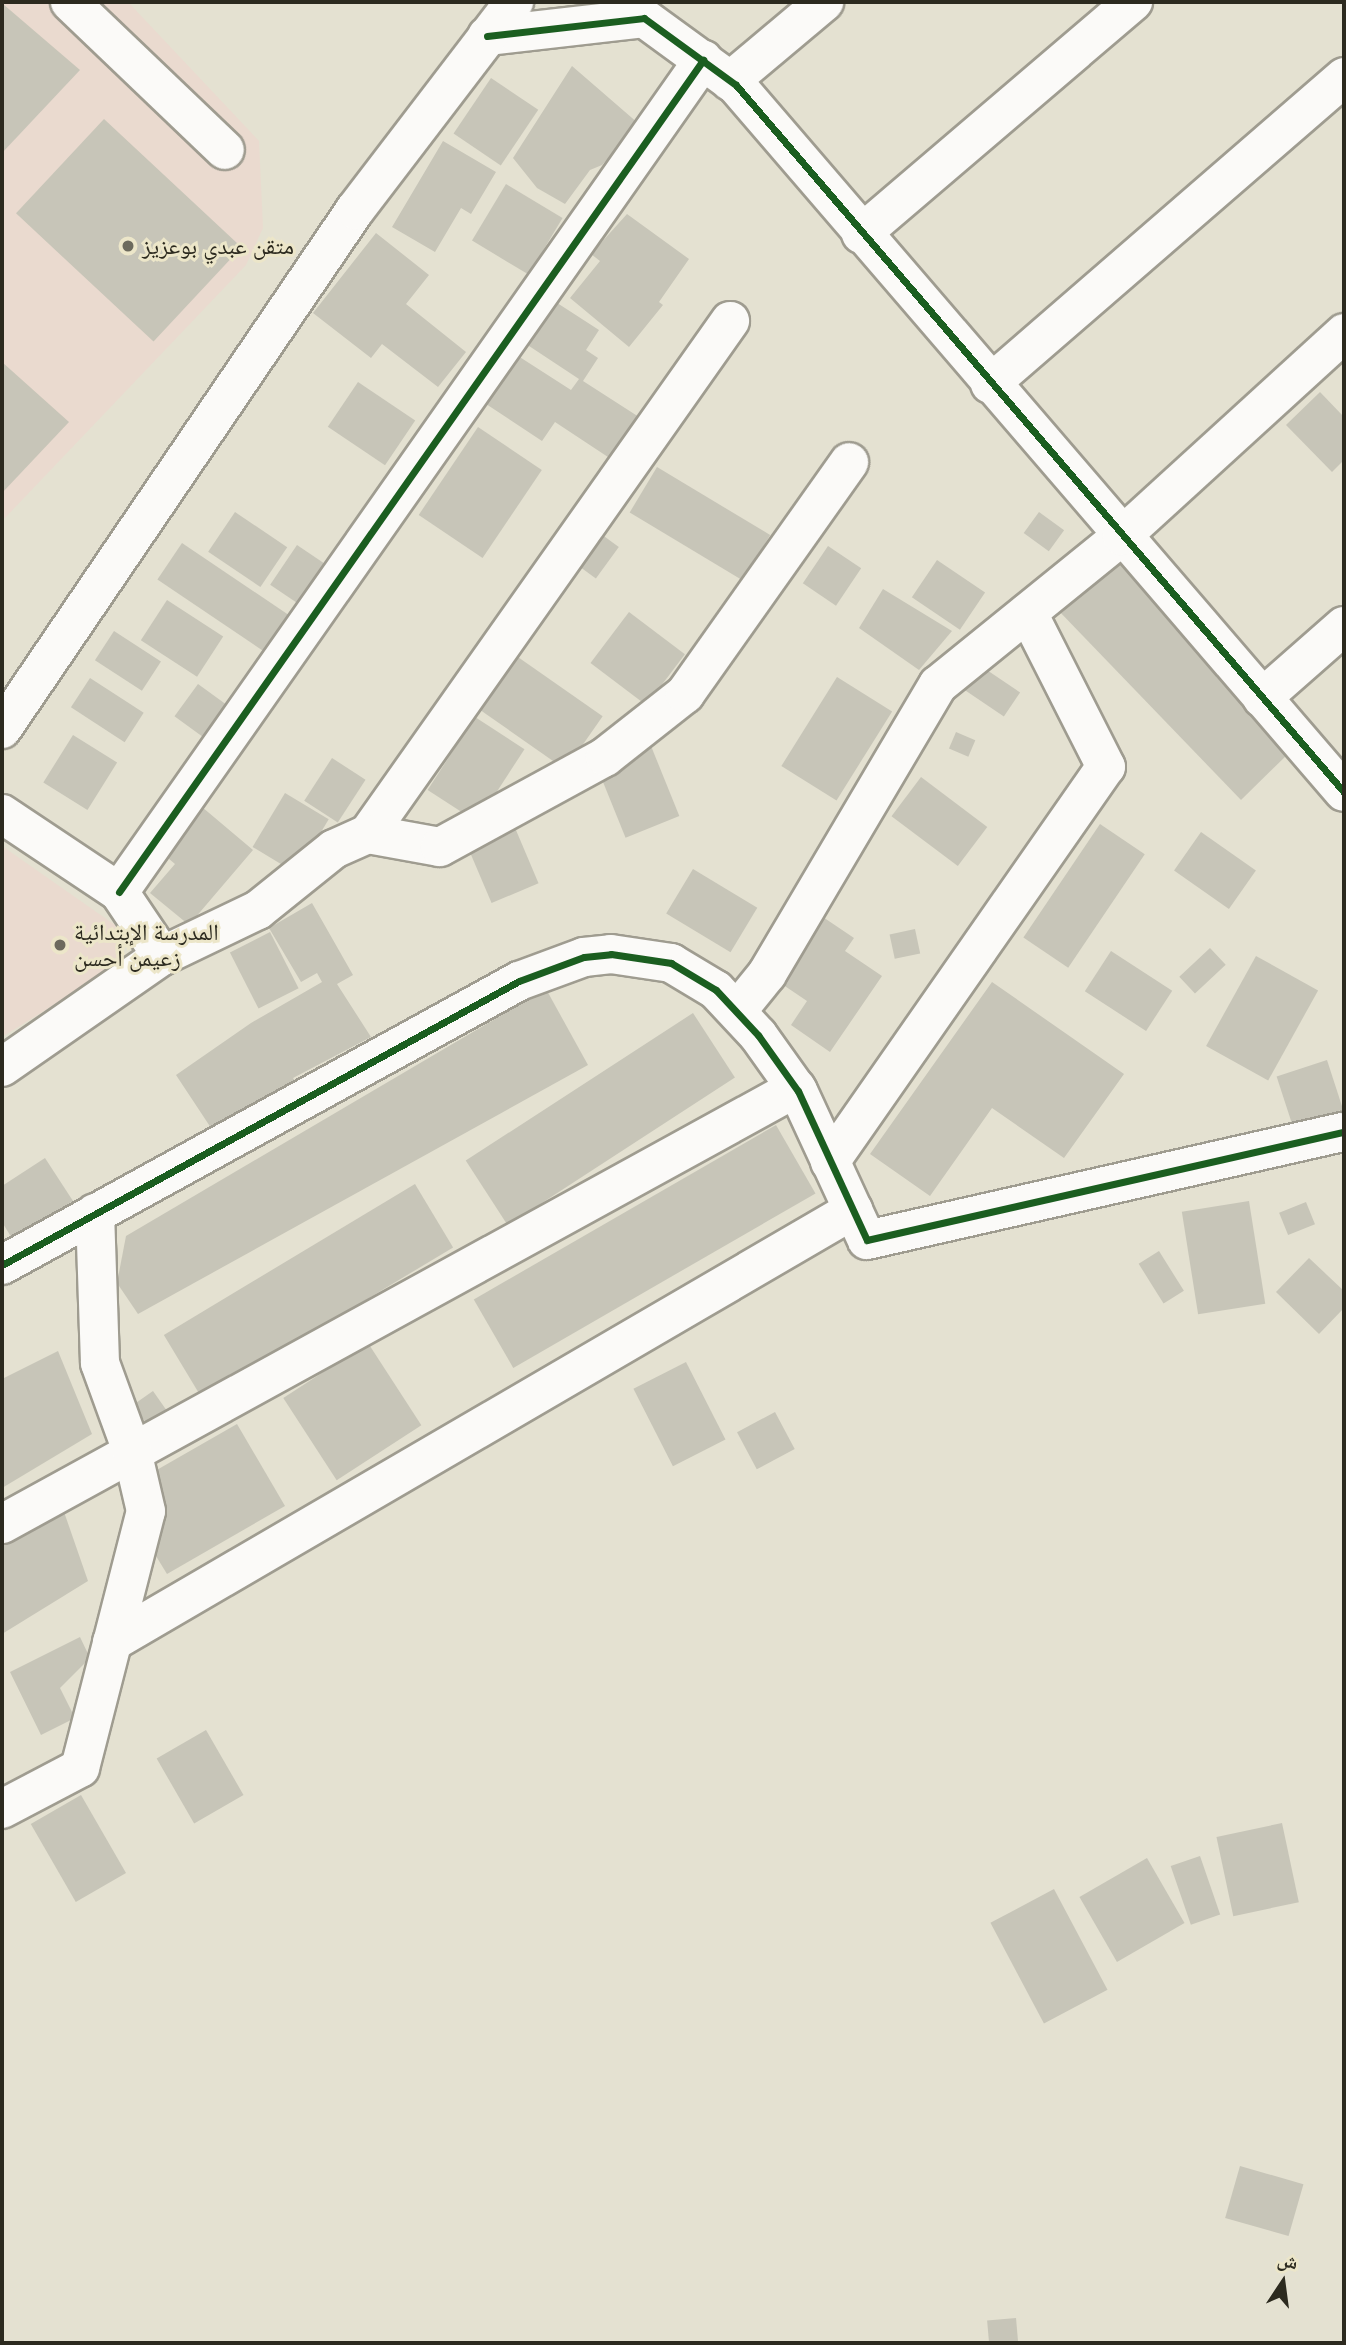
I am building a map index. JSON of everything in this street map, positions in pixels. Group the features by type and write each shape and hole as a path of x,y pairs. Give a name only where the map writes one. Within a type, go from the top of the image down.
{"street":[{"path":"70,2 225,150"},
{"path":"2,729 355,210 514,2"},
{"path":"119,892 716,70 824,2"},
{"path":"861,234 1133,2"},
{"path":"487,36 644,18 716,70 1344,792"},
{"path":"990,384 1344,77"},
{"path":"2,1067 162,956 258,910 334,849 368,834 730,321"},
{"path":"737,1011 766,974 938,685 1122,536 1344,332"},
{"path":"368,834 440,846 605,757 685,694 849,462"},
{"path":"830,1162 1106,766 1028,613"},
{"path":"1262,698 1344,626"},
{"path":"2,814 119,892 162,956"},
{"path":"2,1265 556,964 611,954 671,963 716,990 737,1011 779,1060 796,1088 867,1241 1344,1132"},
{"path":"2,1524 796,1088"},
{"path":"112,1642 853,1210"},
{"path":"2,1809 80,1768 146,1511 132,1451 100,1363 95,1213"}],"shaded area":[{"name":"متقن عبدي بوعزيز","path":"2,2 128,2 259,141 263,228 246,265 2,521"},
{"name":"المدرسة الإبتدائية زعيمن أحسن","path":"2,846 115,925 120,964 2,1037"}],"building":[{"path":"3,4 80,70 2,153 2,6"},
{"path":"572,66 639,124 602,165 590,170 565,204 537,188 513,158"},
{"path":"491,78 538,110 501,165 454,134"},
{"path":"104,119 241,247 154,342 16,213"},
{"path":"443,141 496,172 471,214 461,208 435,252 392,227"},
{"path":"506,184 563,218 529,275 472,241"},
{"path":"627,214 689,259 659,302 663,305 629,347 570,298 600,261 591,254"},
{"path":"376,233 429,275 406,304 466,352 438,387 382,344 371,358 313,313"},
{"path":"551,299 599,330 586,350 598,358 583,381 639,417 611,459 555,422 542,441 483,402 515,354 571,390 579,379 523,342"},
{"path":"2,362 69,422 2,493"},
{"path":"358,382 415,421 385,465 328,427"},
{"path":"1320,392 1344,417 1344,460 1332,472 1286,425"},
{"path":"478,427 542,470 483,558 419,515"},
{"path":"657,467 770,535 743,580 630,512"},
{"path":"235,512 287,547 260,587 208,552"},
{"path":"1039,512 1064,530 1049,551 1024,533"},
{"path":"601,534 619,547 596,578 578,566"},
{"path":"182,543 297,621 273,657 157,579"},
{"path":"297,545 332,568 305,608 270,585"},
{"path":"828,546 861,568 836,606 803,583"},
{"path":"1119,554 1292,750 1241,800 1057,609"},
{"path":"937,560 985,592 960,630 912,597"},
{"path":"883,589 952,631 919,670 859,628"},
{"path":"167,600 223,636 197,677 141,640"},
{"path":"629,612 685,654 646,705 590,663"},
{"path":"114,631 161,661 142,691 95,660"},
{"path":"515,655 603,716 565,770 478,708"},
{"path":"972,660 1020,692 1004,716 956,684"},
{"path":"837,677 892,711 836,800 781,766"},
{"path":"90,678 144,713 125,742 71,707"},
{"path":"198,684 237,712 213,745 174,716"},
{"path":"475,717 524,749 477,822 428,790"},
{"path":"956,732 975,740 968,757 949,749"},
{"path":"73,735 117,763 87,810 43,782"},
{"path":"649,741 679,816 626,838 595,763"},
{"path":"332,758 366,780 338,823 304,801"},
{"path":"921,777 987,827 958,866 892,816"},
{"path":"285,793 329,819 296,873 253,847"},
{"path":"202,807 253,850 189,925 150,893 175,864 162,853"},
{"path":"510,816 539,883 492,903 463,836"},
{"path":"1100,824 1145,854 1068,968 1023,938"},
{"path":"1201,832 1256,870 1229,909 1174,871"},
{"path":"693,869 757,908 731,952 666,914"},
{"path":"312,903 353,975 337,984 371,1037 293,1078 297,1084 217,1137 176,1075 251,1023 322,982 317,973 301,982 269,928"},
{"path":"811,909 854,938 845,951 882,976 830,1052 791,1025 807,1001 767,974"},
{"path":"915,929 920,953 895,959 890,934"},
{"path":"270,932 299,988 259,1009 230,952"},
{"path":"1210,948 1226,965 1195,993 1179,977"},
{"path":"1111,951 1172,991 1146,1031 1085,991"},
{"path":"1256,956 1318,990 1268,1081 1206,1046"},
{"path":"992,982 1124,1074 1064,1158 992,1108 930,1196 870,1154"},
{"path":"546,989 588,1065 138,1314 117,1283 126,1236"},
{"path":"693,1013 735,1078 508,1225 466,1161"},
{"path":"1327,1060 1343,1109 1293,1126 1277,1076"},
{"path":"776,1125 815,1193 513,1368 474,1300"},
{"path":"45,1158 73,1201 13,1240 2,1222 2,1186"},
{"path":"415,1184 453,1247 202,1398 164,1335"},
{"path":"1249,1201 1265,1304 1198,1314 1182,1212"},
{"path":"1306,1202 1315,1224 1288,1235 1279,1213"},
{"path":"1159,1251 1184,1291 1164,1304 1139,1264"},
{"path":"1309,1258 1344,1291 1344,1308 1319,1334 1276,1292"},
{"path":"368,1343 421,1425 337,1480 283,1398"},
{"path":"58,1351 92,1434 2,1488 2,1379"},
{"path":"686,1362 725,1440 673,1466 633,1389"},
{"path":"153,1391 170,1415 150,1429 133,1405"},
{"path":"775,1412 795,1449 757,1469 737,1432"},
{"path":"237,1424 285,1506 167,1574 148,1543 141,1479"},
{"path":"63,1509 88,1581 2,1634 2,1546"},
{"path":"80,1637 90,1658 60,1688 75,1718 41,1735 10,1672"},
{"path":"206,1730 244,1795 194,1823 157,1758"},
{"path":"81,1795 126,1873 76,1902 31,1824"},
{"path":"1282,1823 1299,1902 1233,1916 1216,1837"},
{"path":"1200,1856 1220,1915 1191,1925 1171,1866"},
{"path":"1147,1858 1184,1923 1117,1962 1079,1897"},
{"path":"1054,1889 1108,1990 1044,2023 990,1923"},
{"path":"1240,2166 1303,2184 1289,2236 1225,2218"},
{"path":"1016,2318 1018,2343 989,2343 987,2321"}],"cycle path":[{"path":"487,36 644,18 736,85 1344,792"},
{"path":"119,892 703,60"},
{"path":"2,1265 519,981 584,957 611,954 671,963 716,990 758,1035 798,1091 867,1240 1344,1132"}],"place":[{"name":"متقن عبدي بوعزيز","path":"128,246"},
{"name":"المدرسة الإبتدائية زعيمن أحسن","path":"60,945"}]}
